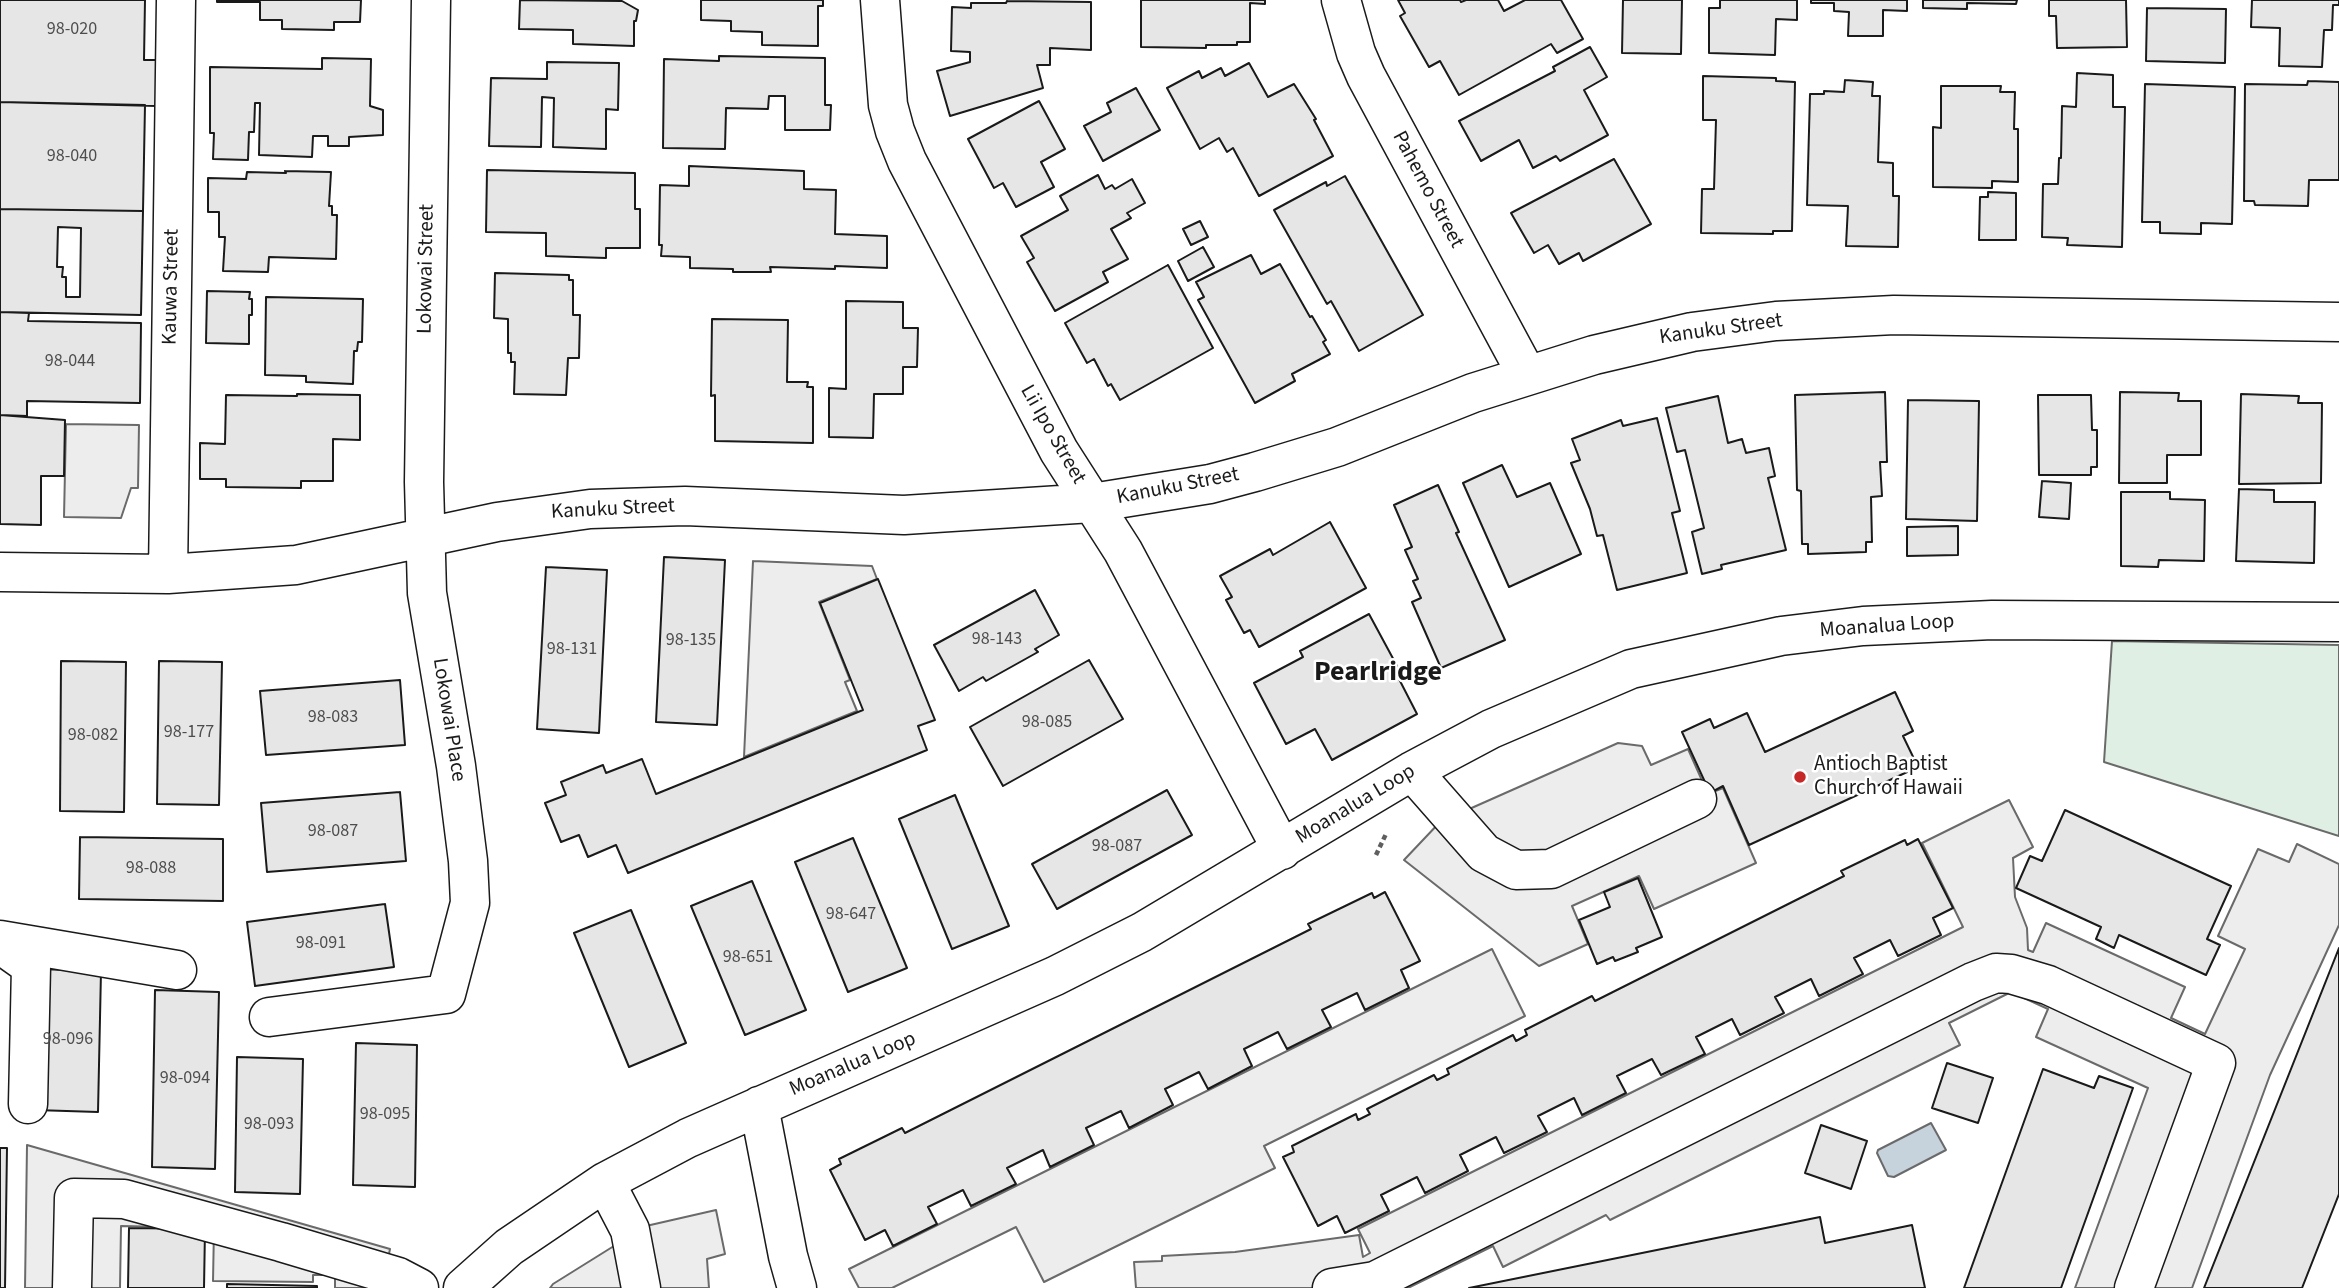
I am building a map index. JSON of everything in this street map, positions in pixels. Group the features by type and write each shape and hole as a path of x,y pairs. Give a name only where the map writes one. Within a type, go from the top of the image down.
{"street":[{"name":"Kauwa Street","path":"168,574 176,0"},
{"name":"Lokowai Street","path":"425,537 431,0"},
{"name":"Lii Ipo Street","path":"880,0 888,105 903,151 1059,451 1123,551 1282,850"},
{"name":"Pahemo Street","path":"1341,0 1346,22 1366,76 1527,374"},
{"name":"Kanuku Street","path":"0,572 168,574 296,565 527,516 637,506 904,515 1092,503 1210,484 1266,469 1337,447 1527,374 1641,342 1776,321 1894,315 2339,322"},
{"name":"Lokowai Place","path":"269,1017 446,994 471,903 456,766 426,593 425,537"},
{"name":"Moanalua Loop","path":"463,1288 509,1247 605,1182 688,1138 1055,976 1142,932 1412,771 1491,729 1631,669 1781,636 1863,626 1992,620 2339,622"},
{"path":"1412,771 1485,853 1516,870 1551,869 1696,799"},
{"path":"0,942 177,970"},
{"path":"0,942 31,966 28,1104"},
{"path":"1332,1288 1375,1281 1973,982 1996,973 2011,974 2048,985 2216,1063 2134,1288"},
{"path":"760,1106 788,1256 797,1288"},
{"path":"605,1182 630,1230 641,1288"},
{"path":"72,1288 74,1198 124,1199 385,1273 419,1288"}],"green space":[{"path":"2112,641 2339,645 2339,836 2104,762"}],"shaded area":[{"path":"66,424 139,425 138,488 131,488 121,518 64,517"},
{"path":"753,561 872,566 877,579 819,602 850,680 845,682 857,711 744,757"},
{"path":"1618,743 1642,746 1651,765 1688,749 1708,794 1723,788 1756,863 1654,909 1639,876 1572,906 1588,944 1539,966 1404,860 1440,822"},
{"path":"2009,800 2033,847 2013,858 2015,897 2027,928 2028,950 2033,952 2046,923 2185,987 2171,1018 2205,1034 2245,949 2218,936 2258,849 2289,862 2297,844 2339,864 2339,925 2270,1075 2192,1288 2075,1288 2148,1088 2036,1037 2048,1009 2011,992 1949,1023 1960,1045 1610,1220 1606,1215 1503,1267 1493,1246 1408,1288 1136,1288 1134,1262 1162,1261 1162,1256 1235,1252 1359,1235 1363,1257 1370,1253 1358,1229 1963,927 1922,843"},
{"path":"1492,949 1525,1016 1264,1146 1275,1168 1044,1282 1016,1227 892,1288 859,1288 849,1269"},
{"path":"1931,1123 1946,1150 1894,1177 1888,1176 1878,1150"},
{"path":"27,1145 390,1249 382,1288 335,1288 335,1275 313,1275 313,1282 213,1281 214,1228 121,1226 120,1288 25,1288"},
{"path":"716,1210 725,1254 707,1259 709,1288 550,1288 646,1226"}],"building":[{"path":"0,0 145,0 144,60 157,60 157,106 0,102"},
{"path":"217,0 361,0 360,22 334,22 334,30 282,29 282,20 260,20 260,2"},
{"path":"520,0 622,1 638,10 634,21 634,46 573,44 573,30 519,29"},
{"path":"701,0 823,0 823,6 818,6 818,46 762,45 762,32 731,31 731,21 701,20"},
{"path":"1141,0 1265,0 1265,4 1250,3 1250,42 1237,42 1237,45 1206,45 1206,48 1141,47"},
{"path":"1398,0 1498,0 1504,11 1525,0 1561,0 1583,39 1557,53 1551,44 1459,95 1440,61 1429,67 1400,16 1405,13"},
{"path":"1623,0 1682,0 1681,54 1622,53"},
{"path":"1720,0 1797,0 1797,20 1776,19 1775,55 1709,53 1709,8 1720,8"},
{"path":"1811,0 1907,0 1907,11 1883,10 1883,36 1848,36 1849,12 1834,11 1834,3 1811,3"},
{"path":"1923,0 2017,0 2016,4 1967,3 1967,9 1923,8"},
{"path":"2049,0 2126,0 2127,47 2057,48 2056,16 2049,16"},
{"path":"2252,0 2339,0 2339,5 2333,5 2332,30 2324,30 2322,67 2279,66 2280,28 2251,27"},
{"path":"1091,2 1091,50 1050,48 1050,65 1037,65 1043,88 950,116 937,71 970,62 970,52 951,51 952,7 971,8 971,3"},
{"path":"2147,8 2226,9 2225,63 2146,61"},
{"path":"1590,47 1607,77 1584,90 1608,135 1560,161 1556,156 1533,168 1519,140 1481,161 1459,121 1555,71 1553,67"},
{"path":"719,56 825,58 825,105 831,105 830,130 785,130 785,96 769,96 768,109 726,108 725,149 663,148 664,59 719,61"},
{"path":"322,58 371,59 370,106 383,110 383,135 349,137 349,146 328,146 328,136 313,136 312,157 259,155 260,103 255,103 254,132 249,132 248,160 213,159 214,133 210,133 210,67 322,69"},
{"path":"547,62 619,63 618,110 606,109 606,149 553,147 554,98 542,97 541,147 489,146 491,78 547,79"},
{"path":"1249,63 1268,97 1294,84 1316,119 1314,120 1333,156 1259,196 1233,148 1227,152 1219,138 1200,149 1167,88 1199,71 1202,78 1221,68 1225,76"},
{"path":"2077,73 2113,75 2113,107 2125,107 2122,247 2067,245 2068,238 2042,237 2043,184 2058,184 2062,106 2076,107"},
{"path":"1703,76 1776,78 1776,81 1795,82 1792,231 1773,231 1773,234 1701,233 1702,189 1714,189 1716,120 1703,120"},
{"path":"1845,80 1873,82 1872,96 1880,96 1878,162 1893,163 1893,196 1899,196 1898,247 1846,246 1848,206 1807,205 1810,94 1824,94 1824,91 1844,92"},
{"path":"2308,81 2339,82 2339,180 2309,180 2308,206 2255,205 2254,201 2244,201 2245,84 2307,85"},
{"path":"2145,84 2235,87 2232,224 2201,223 2201,234 2160,233 2160,222 2142,222"},
{"path":"1941,86 2001,86 2000,92 2015,92 2014,129 2018,129 2018,182 1992,181 1992,188 1933,187 1933,127 1941,128"},
{"path":"1136,88 1160,130 1103,161 1084,126 1111,112 1107,103"},
{"path":"1039,101 1065,149 1041,162 1054,187 1016,207 1003,183 994,188 968,139"},
{"path":"0,102 145,105 143,211 0,209"},
{"path":"1614,159 1651,224 1583,261 1579,253 1559,264 1548,245 1534,253 1511,213"},
{"path":"689,166 804,171 804,189 836,190 835,234 887,236 887,268 770,267 771,272 733,272 733,269 690,268 690,257 661,256 660,185 689,186"},
{"path":"487,170 635,173 635,209 640,209 640,248 606,248 606,258 546,256 546,233 486,232"},
{"path":"285,171 331,172 329,206 332,206 332,215 337,215 336,259 269,257 268,272 223,271 225,237 219,237 219,212 208,212 208,178 246,179 247,172 286,173"},
{"path":"1098,175 1105,189 1112,185 1115,189 1132,179 1145,203 1127,213 1131,218 1111,229 1128,259 1103,272 1108,282 1055,311 1027,262 1034,258 1021,236 1068,210 1060,196"},
{"path":"1345,176 1423,315 1359,351 1331,301 1327,304 1274,210 1326,182 1327,186"},
{"path":"1988,192 2016,193 2016,240 1979,240 1980,197 1988,197"},
{"path":"0,209 143,211 141,315 0,312","holes":["58,227 81,228 80,297 66,297 66,277 62,277 63,267 57,267"]},
{"path":"1200,221 1208,237 1191,245 1183,229"},
{"path":"1203,247 1214,267 1188,281 1178,261"},
{"path":"1251,255 1261,274 1280,264 1326,340 1323,342 1330,354 1292,374 1295,381 1255,403 1198,300 1204,297 1196,282"},
{"path":"1168,265 1213,348 1120,400 1111,384 1108,386 1094,359 1087,363 1065,323"},
{"path":"495,273 569,275 569,280 573,280 573,315 580,315 579,358 568,358 566,395 514,394 515,362 511,362 511,353 508,353 508,319 494,318"},
{"path":"207,291 250,292 252,315 249,315 249,344 206,343"},
{"path":"266,297 363,299 362,342 358,342 357,351 354,351 353,384 306,382 306,376 265,375"},
{"path":"846,301 903,302 903,328 918,328 917,367 903,367 903,394 874,394 873,438 829,437 829,388 846,389"},
{"path":"0,312 29,313 28,321 141,323 140,403 27,401 27,416 0,415"},
{"path":"712,319 788,320 787,382 808,382 807,387 813,387 813,443 715,441 715,395 711,396"},
{"path":"1885,392 1887,462 1880,462 1882,496 1871,497 1872,542 1866,542 1866,552 1808,554 1808,544 1802,544 1801,491 1797,490 1795,395"},
{"path":"2120,392 2179,393 2178,401 2201,401 2201,455 2167,455 2167,483 2119,483"},
{"path":"2241,394 2299,396 2298,403 2322,403 2321,483 2239,484"},
{"path":"226,395 360,395 360,440 333,439 333,481 301,481 301,488 226,487 226,479 200,479 200,443 225,444"},
{"path":"2038,395 2091,395 2092,430 2097,430 2097,467 2091,467 2091,475 2039,475"},
{"path":"1718,396 1728,443 1742,439 1746,453 1769,448 1775,476 1768,478 1786,550 1721,565 1722,569 1702,574 1692,532 1704,528 1685,450 1677,452 1666,408"},
{"path":"1908,400 1979,401 1977,521 1906,519"},
{"path":"0,415 65,420 64,476 41,476 41,525 0,524"},
{"path":"1657,418 1680,511 1672,513 1687,573 1617,590 1603,535 1597,536 1590,509 1571,463 1580,460 1572,439 1621,420 1623,426"},
{"path":"1502,465 1517,497 1550,483 1581,554 1509,587 1463,483"},
{"path":"2042,481 2071,483 2069,519 2039,517"},
{"path":"1438,485 1459,532 1456,533 1505,640 1441,668 1412,602 1421,598 1413,581 1418,579 1405,550 1412,547 1394,505"},
{"path":"2239,489 2274,490 2274,502 2315,502 2314,563 2236,561"},
{"path":"2121,492 2170,492 2170,499 2205,500 2204,561 2159,560 2158,567 2121,566"},
{"path":"1330,522 1366,588 1259,647 1250,630 1244,633 1226,600 1232,597 1220,576 1270,549 1273,555"},
{"path":"1958,526 1958,555 1907,556 1907,527"},
{"path":"664,557 725,560 717,725 656,722"},
{"path":"546,567 607,570 599,733 537,729"},
{"path":"878,579 935,720 918,726 927,750 628,873 616,845 588,857 579,835 561,842 545,803 566,795 561,782 603,765 606,773 642,759 656,794 863,710 820,603"},
{"path":"1035,590 1059,635 1035,649 1038,652 986,681 983,677 959,691 934,645"},
{"path":"1369,614 1403,677 1399,679 1417,714 1332,760 1315,729 1286,744 1254,683 1303,657 1300,651"},
{"path":"1089,660 1123,719 1003,786 970,727"},
{"path":"61,661 126,662 124,812 60,811"},
{"path":"159,661 222,662 219,805 157,804"},
{"path":"400,680 405,745 266,755 260,691"},
{"name":"Antioch Baptist Church of Hawaii","path":"1895,692 1913,731 1903,736 1918,767 1749,845 1723,786 1710,793 1682,732 1710,719 1714,728 1747,713 1765,752"},
{"path":"1167,790 1192,835 1057,909 1032,864"},
{"path":"400,792 406,861 267,872 261,803"},
{"path":"955,795 1009,926 952,949 899,819"},
{"path":"2065,810 2231,886 2207,939 2220,945 2206,975 2119,935 2114,948 2096,939 2101,927 2016,888 2030,856 2042,861"},
{"path":"80,837 223,839 223,901 79,899"},
{"path":"853,838 907,968 848,992 795,862"},
{"path":"1918,839 1953,908 1933,918 1941,935 1898,956 1890,940 1854,958 1863,974 1819,996 1811,979 1775,997 1784,1013 1740,1035 1732,1019 1696,1037 1705,1054 1661,1075 1652,1059 1617,1076 1626,1093 1582,1115 1574,1098 1538,1116 1547,1132 1504,1153 1496,1137 1460,1155 1468,1171 1425,1193 1417,1177 1381,1195 1389,1211 1345,1233 1337,1216 1318,1226 1283,1157 1294,1152 1292,1146 1356,1114 1358,1120 1370,1114 1367,1109 1434,1075 1437,1080 1449,1074 1447,1069 1513,1035 1516,1041 1527,1035 1525,1030 1592,996 1595,1001 1844,876 1841,871 1905,840 1907,845"},
{"path":"1638,878 1662,937 1636,948 1638,952 1615,961 1613,957 1597,964 1579,920 1610,907 1604,892"},
{"path":"752,881 806,1010 745,1035 691,906"},
{"path":"1385,892 1420,961 1401,970 1409,988 1365,1010 1357,993 1322,1010 1331,1027 1287,1049 1278,1032 1244,1049 1252,1066 1208,1089 1199,1072 1165,1089 1173,1105 1129,1128 1121,1111 1086,1128 1094,1145 1050,1167 1043,1150 1007,1168 1016,1184 971,1206 963,1190 928,1207 937,1224 893,1246 885,1230 865,1240 830,1170 841,1164 839,1159 902,1128 905,1133 1311,929 1308,924 1372,893 1374,898"},
{"path":"385,904 394,967 255,986 247,922"},
{"path":"631,910 686,1043 629,1067 574,933"},
{"path":"2339,948 2339,1194 2302,1288 2204,1288"},
{"path":"38,969 101,971 98,1112 35,1110"},
{"path":"155,990 219,992 215,1169 152,1167"},
{"path":"356,1043 417,1045 415,1187 353,1185"},
{"path":"237,1057 303,1059 300,1194 235,1192"},
{"path":"1947,1063 1993,1078 1978,1123 1932,1108"},
{"path":"2043,1069 2094,1088 2099,1076 2133,1088 2061,1288 1964,1288"},
{"path":"1821,1125 1867,1141 1851,1189 1805,1173"},
{"path":"0,1148 7,1148 5,1288 0,1288"},
{"path":"1820,1217 1825,1243 1912,1225 1925,1288 1469,1288"},
{"path":"129,1228 205,1229 204,1288 128,1288"},
{"path":"227,1284 317,1286 317,1288 227,1288"}],"place":[{"name":"Antioch Baptist Church of Hawaii","path":"1800,777"}],"district":[{"name":"Pearlridge","path":"1378,674"}]}
